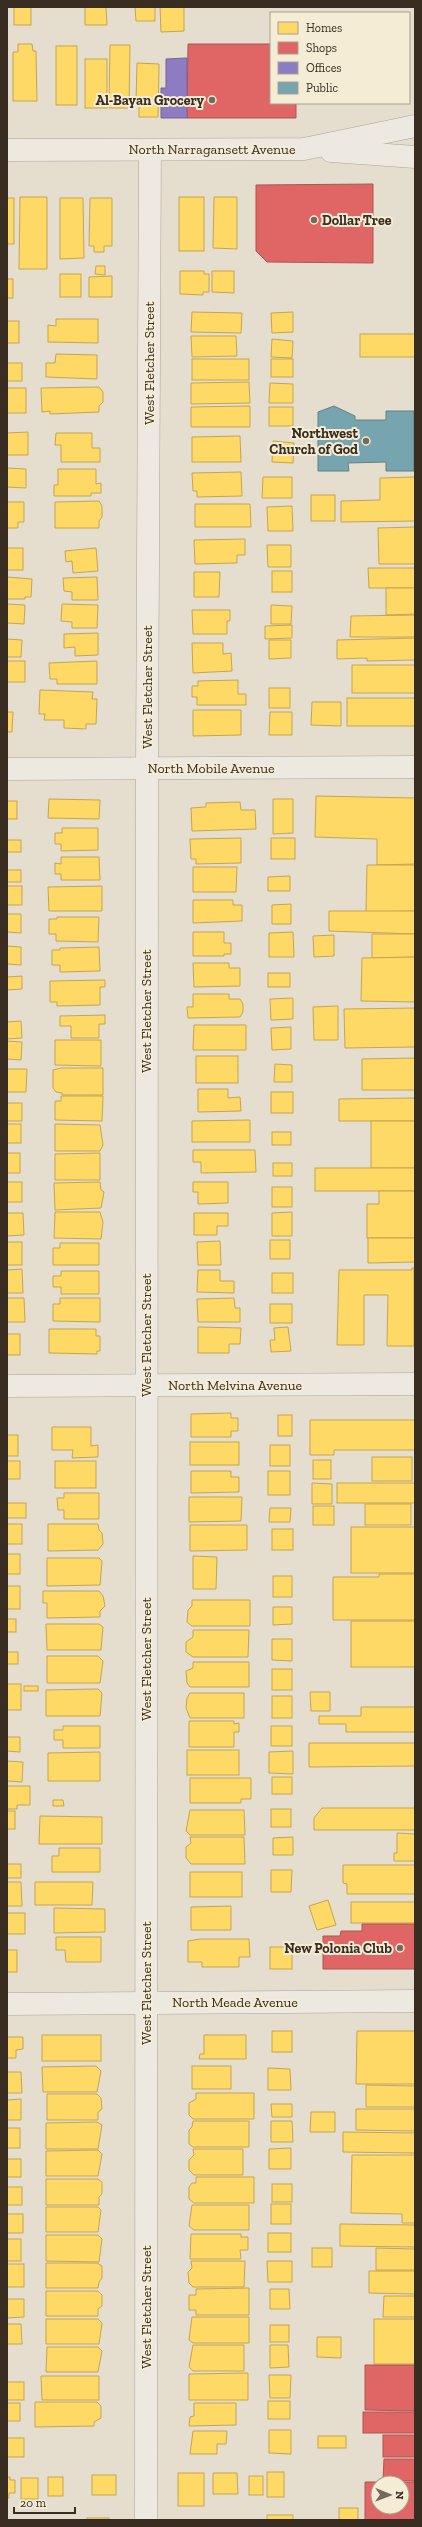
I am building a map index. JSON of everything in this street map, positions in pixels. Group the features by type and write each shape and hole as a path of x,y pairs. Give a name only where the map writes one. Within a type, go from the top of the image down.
{"street":[{"name":"North Narragansett Avenue","path":"7,150 304,149 415,126"},
{"path":"304,149 415,157"},
{"name":"West Fletcher Street","path":"146,2520 147,768 150,150"},
{"name":"North Mobile Avenue","path":"7,769 415,766"},
{"name":"North Melvina Avenue","path":"7,1386 415,1384"},
{"name":"North Meade Avenue","path":"7,2004 415,2001"}],"building: Homes":[{"path":"14,7 31,7 31,25 14,25"},
{"path":"85,7 106,7 107,25 85,25"},
{"path":"135,7 155,7 155,21 136,21"},
{"path":"160,7 184,7 184,31 161,32"},
{"path":"18,44 32,44 33,51 36,51 37,101 13,101 13,52 18,52"},
{"path":"110,45 130,45 129,108 109,108"},
{"path":"56,46 77,46 77,105 56,105"},
{"path":"85,59 107,59 107,108 85,108"},
{"path":"137,63 159,64 158,117 139,117 139,103 136,102"},
{"path":"20,197 47,197 47,269 19,269"},
{"path":"179,197 204,197 204,251 179,251"},
{"path":"214,197 237,197 237,249 213,248"},
{"path":"7,198 14,198 14,244 7,244"},
{"path":"60,198 83,198 84,258 60,259"},
{"path":"90,198 112,198 112,246 104,246 104,252 94,252 94,246 89,246"},
{"path":"96,266 105,266 105,275 95,274"},
{"path":"180,271 204,271 204,274 209,274 209,292 203,292 203,295 180,294"},
{"path":"212,271 234,271 234,293 212,292"},
{"path":"60,274 81,274 81,297 60,297"},
{"path":"112,276 112,297 89,297 89,277"},
{"path":"7,279 13,279 13,298 7,298"},
{"path":"192,312 242,313 241,333 191,332"},
{"path":"293,312 293,332 272,333 271,313"},
{"path":"56,319 98,319 98,343 48,342 48,325 56,326"},
{"path":"7,321 19,321 19,343 7,343"},
{"path":"360,334 415,334 415,357 360,357"},
{"path":"191,336 236,336 237,356 192,357"},
{"path":"272,339 293,341 292,358 271,357"},
{"path":"56,354 97,355 97,379 46,377 46,363 55,363"},
{"path":"192,359 249,359 249,380 192,380"},
{"path":"271,359 293,359 293,377 271,377"},
{"path":"7,363 22,363 22,381 7,381"},
{"path":"249,382 250,403 191,404 191,383"},
{"path":"270,383 293,384 293,403 269,403"},
{"path":"99,387 103,392 103,402 99,406 99,412 50,414 50,411 42,412 41,388"},
{"path":"7,388 26,388 26,413 7,413"},
{"path":"250,406 250,427 191,427 191,407"},
{"path":"269,407 293,407 293,426 269,426"},
{"path":"28,432 28,455 7,455 7,433"},
{"path":"56,433 92,433 92,448 100,448 100,462 61,462 61,445 55,445"},
{"path":"240,436 241,462 192,462 192,437"},
{"path":"273,441 294,443 293,463 272,462"},
{"path":"7,468 26,469 26,488 7,487"},
{"path":"58,469 96,469 96,484 101,483 101,493 91,493 91,496 54,496 54,485 58,485"},
{"path":"241,472 242,496 197,497 197,491 193,491 192,473"},
{"path":"263,477 292,477 292,498 262,498"},
{"path":"415,477 415,521 341,522 341,501 380,500 380,478"},
{"path":"311,495 335,495 335,521 311,521"},
{"path":"99,501 102,506 102,517 99,521 99,528 55,528 55,502"},
{"path":"7,502 24,502 24,522 18,522 18,528 7,528"},
{"path":"195,504 250,504 251,527 195,527"},
{"path":"292,506 293,531 268,531 267,507"},
{"path":"415,527 415,564 379,564 378,528"},
{"path":"245,539 245,555 237,555 237,563 195,564 194,540"},
{"path":"267,545 291,545 291,567 268,567"},
{"path":"7,548 23,548 23,570 7,570"},
{"path":"96,548 98,571 73,573 72,561 66,562 65,551"},
{"path":"368,568 415,568 415,588 369,588"},
{"path":"272,571 292,571 292,592 272,592"},
{"path":"194,572 220,572 219,597 194,597"},
{"path":"7,577 32,579 31,597 25,597 25,599 7,599"},
{"path":"97,577 98,600 72,600 72,592 64,591 63,578"},
{"path":"386,588 415,588 415,614 386,615"},
{"path":"7,604 25,605 24,624 7,623"},
{"path":"62,604 98,605 97,628 72,628 72,622 61,621"},
{"path":"271,605 292,606 291,624 271,624"},
{"path":"192,610 230,610 230,621 227,621 227,634 193,634"},
{"path":"415,615 415,637 350,637 351,616"},
{"path":"292,625 292,638 265,639 265,626"},
{"path":"98,633 98,655 75,656 75,647 64,648 64,634"},
{"path":"415,638 415,660 367,661 367,658 337,659 337,640"},
{"path":"7,639 22,640 21,657 7,657"},
{"path":"269,640 291,640 291,658 269,659"},
{"path":"192,643 223,643 223,654 231,653 232,671 193,673"},
{"path":"7,661 25,661 25,682 7,682"},
{"path":"97,661 97,684 57,684 57,679 50,679 49,663"},
{"path":"352,665 415,665 415,693 352,693"},
{"path":"238,680 238,694 246,694 246,705 197,705 197,697 192,697 192,686 198,686 198,681"},
{"path":"269,688 290,688 290,708 269,708"},
{"path":"40,690 93,692 92,699 97,699 96,724 86,724 86,729 64,728 64,720 44,720 45,714 39,714"},
{"path":"347,698 415,698 415,726 347,726"},
{"path":"312,702 341,702 341,726 311,725"},
{"path":"193,710 241,710 241,735 193,736"},
{"path":"7,712 13,712 12,732 7,732"},
{"path":"270,712 292,712 292,735 269,735"},
{"path":"316,796 415,798 415,864 377,865 377,839 315,837"},
{"path":"49,799 100,800 99,819 48,818"},
{"path":"273,799 293,799 293,833 273,834"},
{"path":"7,801 17,801 17,819 7,819"},
{"path":"240,802 241,810 255,810 256,829 192,831 191,808 206,807 206,803"},
{"path":"62,828 98,828 98,850 61,851 61,844 55,844 55,833 62,833"},
{"path":"241,838 241,863 196,864 196,859 191,859 190,839"},
{"path":"271,838 295,838 295,859 271,859"},
{"path":"7,840 21,840 21,852 7,852"},
{"path":"61,857 99,857 100,880 61,880 61,874 55,874 55,863 61,864"},
{"path":"367,865 415,865 415,911 366,912"},
{"path":"193,867 237,867 236,892 193,892"},
{"path":"7,870 21,870 21,882 7,882"},
{"path":"290,876 290,891 268,891 268,877"},
{"path":"7,886 22,886 22,905 7,905"},
{"path":"102,886 102,911 49,911 48,887"},
{"path":"193,900 233,900 233,905 242,905 242,921 193,923"},
{"path":"291,904 291,924 272,924 272,905"},
{"path":"329,911 415,911 415,934 329,931"},
{"path":"7,914 21,914 21,933 7,932"},
{"path":"57,917 99,917 98,942 56,941 56,934 49,934 49,919 57,919"},
{"path":"193,932 224,932 224,943 231,943 231,954 224,954 224,956 193,956"},
{"path":"293,932 294,957 269,957 269,933"},
{"path":"372,934 415,934 415,957 372,958"},
{"path":"334,935 334,956 314,957 313,936"},
{"path":"7,946 21,947 21,965 7,964"},
{"path":"99,947 100,971 60,972 60,965 52,965 52,950 60,950 60,948"},
{"path":"415,957 415,1002 361,1001 362,958"},
{"path":"193,963 229,963 229,968 240,968 240,986 194,987"},
{"path":"268,973 290,973 290,987 268,987"},
{"path":"22,976 22,989 7,990 7,977"},
{"path":"105,980 105,987 100,987 100,1005 57,1006 57,1002 50,1002 50,981"},
{"path":"193,994 229,994 229,999 240,999 243,1004 243,1012 240,1017 188,1018 187,1007 193,1007"},
{"path":"293,998 293,1019 271,1020 270,999"},
{"path":"338,1006 338,1040 314,1040 313,1007"},
{"path":"415,1008 415,1047 345,1048 344,1009"},
{"path":"105,1015 105,1024 99,1024 99,1038 71,1038 71,1026 60,1026 60,1016"},
{"path":"21,1021 22,1038 7,1039 7,1022"},
{"path":"194,1025 246,1025 246,1050 193,1050"},
{"path":"291,1027 291,1049 272,1050 271,1028"},
{"path":"55,1040 101,1040 101,1066 55,1065"},
{"path":"7,1041 22,1042 21,1060 7,1059"},
{"path":"196,1056 238,1056 238,1083 196,1083"},
{"path":"415,1058 415,1090 362,1090 362,1059"},
{"path":"275,1064 292,1065 292,1082 274,1082"},
{"path":"61,1068 103,1068 103,1095 62,1095 62,1093 56,1092 53,1088 53,1070"},
{"path":"7,1069 27,1069 26,1092 7,1092"},
{"path":"198,1089 228,1089 228,1098 240,1097 241,1111 198,1112"},
{"path":"271,1092 293,1092 293,1113 271,1113"},
{"path":"61,1096 103,1096 102,1121 55,1120 55,1101 61,1101"},
{"path":"415,1098 415,1121 339,1121 339,1099"},
{"path":"7,1103 22,1103 22,1121 7,1121"},
{"path":"250,1120 250,1142 192,1142 192,1121"},
{"path":"371,1121 415,1121 415,1168 371,1168"},
{"path":"7,1124 21,1124 21,1143 7,1143"},
{"path":"55,1124 100,1125 103,1145 100,1151 55,1151"},
{"path":"272,1132 291,1132 291,1145 272,1145"},
{"path":"193,1150 255,1150 256,1172 201,1173 201,1162 193,1162"},
{"path":"7,1153 20,1153 20,1173 7,1173"},
{"path":"100,1153 100,1180 55,1180 55,1154"},
{"path":"273,1163 292,1163 292,1176 273,1176"},
{"path":"315,1168 415,1168 415,1191 315,1191"},
{"path":"7,1182 22,1182 22,1202 7,1202"},
{"path":"100,1182 101,1190 104,1192 101,1208 55,1210 54,1183"},
{"path":"193,1182 228,1182 228,1203 198,1204 198,1192 193,1192"},
{"path":"272,1187 292,1187 292,1207 272,1207"},
{"path":"379,1191 415,1191 415,1238 367,1238 367,1204 379,1204"},
{"path":"55,1212 100,1212 103,1222 101,1239 54,1238"},
{"path":"292,1212 292,1236 272,1236 272,1213"},
{"path":"7,1213 23,1213 24,1235 7,1236"},
{"path":"194,1213 228,1213 228,1226 217,1226 217,1235 194,1235"},
{"path":"368,1238 415,1238 415,1262 368,1263"},
{"path":"270,1240 290,1240 290,1259 270,1259"},
{"path":"220,1241 221,1265 198,1265 197,1242"},
{"path":"7,1242 22,1242 22,1265 7,1265"},
{"path":"60,1243 99,1243 99,1265 53,1265 53,1248 60,1248"},
{"path":"412,1268 414,1268 414,1346 387,1346 388,1295 364,1295 364,1345 337,1345 339,1270 412,1270"},
{"path":"22,1269 23,1293 7,1293 7,1270"},
{"path":"198,1270 220,1270 220,1281 234,1281 234,1293 197,1292"},
{"path":"61,1271 99,1271 99,1294 61,1294 61,1287 53,1287 53,1276 61,1276"},
{"path":"272,1273 293,1273 293,1293 272,1293"},
{"path":"7,1298 24,1298 25,1322 7,1322"},
{"path":"60,1298 100,1298 100,1322 53,1321 53,1304 60,1304"},
{"path":"234,1298 235,1308 240,1308 240,1322 198,1322 197,1299"},
{"path":"270,1304 292,1304 292,1323 270,1323"},
{"path":"198,1327 241,1328 240,1344 229,1344 229,1353 198,1353"},
{"path":"288,1327 291,1351 271,1352 270,1340 275,1340 274,1328"},
{"path":"49,1329 96,1329 96,1336 100,1336 100,1351 97,1351 97,1354 49,1353"},
{"path":"7,1334 20,1334 20,1355 7,1355"},
{"path":"231,1413 231,1418 238,1418 238,1431 231,1431 231,1437 191,1437 191,1414"},
{"path":"278,1415 292,1415 292,1436 278,1436"},
{"path":"310,1420 415,1420 415,1450 334,1450 334,1455 310,1455"},
{"path":"52,1427 91,1427 91,1446 98,1445 98,1457 72,1458 73,1450 52,1450"},
{"path":"7,1435 18,1435 18,1456 7,1456"},
{"path":"190,1442 239,1442 239,1465 190,1465"},
{"path":"270,1445 290,1445 290,1466 270,1466"},
{"path":"372,1457 412,1457 412,1481 372,1481"},
{"path":"313,1460 331,1460 331,1479 313,1479"},
{"path":"7,1461 20,1461 20,1479 7,1479"},
{"path":"55,1461 96,1461 96,1488 55,1488"},
{"path":"191,1471 231,1471 231,1477 239,1477 239,1492 191,1493"},
{"path":"268,1471 290,1471 290,1495 268,1495"},
{"path":"312,1483 332,1484 332,1504 312,1504"},
{"path":"337,1483 415,1483 415,1503 337,1503"},
{"path":"64,1493 99,1493 99,1519 64,1519 64,1510 58,1510 57,1498 64,1498"},
{"path":"189,1497 242,1497 241,1521 189,1522"},
{"path":"7,1503 26,1503 26,1518 7,1518"},
{"path":"365,1504 411,1504 411,1525 365,1525"},
{"path":"313,1506 334,1506 334,1525 313,1525"},
{"path":"270,1508 291,1508 290,1522 269,1522"},
{"path":"7,1524 22,1524 22,1544 7,1544"},
{"path":"48,1524 98,1524 99,1530 102,1533 103,1544 98,1550 48,1551"},
{"path":"190,1525 247,1525 247,1550 190,1551"},
{"path":"351,1527 415,1527 415,1573 351,1573"},
{"path":"272,1529 293,1529 293,1550 272,1550"},
{"path":"7,1554 20,1554 20,1574 7,1574"},
{"path":"193,1556 217,1557 216,1589 193,1589"},
{"path":"47,1558 99,1558 102,1561 100,1585 47,1586"},
{"path":"379,1574 415,1574 415,1620 333,1620 333,1577 379,1577"},
{"path":"273,1576 292,1576 292,1597 273,1597"},
{"path":"7,1586 20,1586 20,1609 7,1609"},
{"path":"43,1591 99,1591 103,1596 105,1606 100,1611 100,1617 47,1618 47,1603 43,1603"},
{"path":"192,1600 250,1600 250,1626 192,1626 187,1622 188,1610 192,1606"},
{"path":"273,1607 292,1607 292,1624 273,1625"},
{"path":"7,1619 16,1619 16,1632 7,1632"},
{"path":"351,1621 415,1621 415,1667 351,1667"},
{"path":"46,1624 99,1624 103,1627 101,1650 47,1650"},
{"path":"193,1630 249,1630 248,1657 193,1657 186,1652 186,1642 193,1637"},
{"path":"272,1639 292,1639 292,1661 272,1660"},
{"path":"7,1652 18,1652 18,1664 7,1664"},
{"path":"47,1656 98,1656 103,1661 100,1683 47,1683"},
{"path":"193,1662 249,1662 249,1687 190,1687 187,1683 186,1671 193,1668"},
{"path":"272,1669 292,1669 292,1690 272,1690"},
{"path":"7,1684 21,1684 21,1710 7,1710"},
{"path":"24,1686 38,1686 38,1691 24,1691"},
{"path":"98,1689 102,1693 100,1716 46,1716 46,1690"},
{"path":"310,1692 330,1692 330,1711 311,1711"},
{"path":"190,1693 244,1693 244,1718 190,1718 186,1708 187,1698"},
{"path":"272,1696 292,1696 292,1718 272,1718"},
{"path":"361,1707 415,1707 415,1732 346,1732 346,1724 319,1724 319,1716 361,1716"},
{"path":"189,1721 234,1721 234,1724 239,1723 239,1732 234,1732 234,1747 189,1747"},
{"path":"63,1726 100,1726 100,1748 63,1748 63,1740 54,1740 54,1730 63,1730"},
{"path":"271,1726 292,1726 292,1746 271,1746"},
{"path":"7,1737 20,1737 20,1752 7,1751"},
{"path":"309,1743 415,1743 415,1766 309,1767"},
{"path":"187,1750 239,1750 239,1775 187,1775"},
{"path":"293,1751 293,1774 269,1773 269,1752"},
{"path":"100,1752 100,1781 48,1781 48,1753"},
{"path":"7,1761 23,1762 22,1782 7,1781"},
{"path":"272,1777 292,1777 292,1794 272,1794"},
{"path":"190,1778 251,1778 251,1799 241,1799 241,1803 190,1803"},
{"path":"7,1786 30,1786 30,1805 17,1805 17,1809 7,1809"},
{"path":"53,1800 63,1800 64,1806 53,1806"},
{"path":"322,1808 415,1808 415,1830 314,1830 314,1818"},
{"path":"271,1809 291,1809 291,1827 271,1827"},
{"path":"190,1810 244,1810 245,1835 190,1835 186,1831"},
{"path":"7,1811 15,1811 15,1829 7,1829"},
{"path":"40,1816 102,1817 102,1844 39,1844"},
{"path":"397,1833 415,1834 415,1861 394,1861 394,1853 397,1853"},
{"path":"190,1837 244,1837 245,1864 191,1864 186,1858 186,1847 191,1843"},
{"path":"293,1837 293,1855 273,1855 273,1838"},
{"path":"59,1848 100,1848 100,1872 52,1872 52,1856 59,1856"},
{"path":"7,1864 21,1864 21,1878 7,1878"},
{"path":"343,1865 415,1865 415,1894 347,1894 347,1884 343,1883"},
{"path":"271,1870 292,1870 291,1892 271,1892"},
{"path":"190,1872 242,1872 242,1897 190,1897"},
{"path":"7,1882 21,1882 22,1906 7,1906"},
{"path":"35,1882 93,1882 92,1905 35,1905"},
{"path":"328,1900 336,1925 317,1930 309,1906"},
{"path":"351,1902 415,1902 415,1923 351,1923"},
{"path":"231,1906 231,1930 191,1930 191,1907"},
{"path":"54,1908 105,1909 105,1932 54,1933"},
{"path":"7,1913 25,1913 25,1934 7,1934"},
{"path":"56,1937 101,1937 101,1962 66,1962 65,1950 56,1950"},
{"path":"200,1939 249,1939 250,1957 239,1957 239,1967 202,1967 202,1962 188,1962 188,1941"},
{"path":"270,1947 292,1947 292,1969 270,1969"},
{"path":"7,1950 17,1950 17,1972 7,1972"},
{"path":"272,2031 292,2031 292,2052 272,2052"},
{"path":"357,2031 415,2031 415,2084 356,2084"},
{"path":"42,2035 101,2035 101,2061 42,2061"},
{"path":"204,2035 246,2035 246,2059 199,2059 200,2054 204,2054"},
{"path":"7,2037 23,2037 23,2049 16,2050 16,2058 7,2058"},
{"path":"96,2066 101,2071 97,2092 43,2092 42,2067"},
{"path":"192,2066 231,2066 231,2089 192,2089"},
{"path":"268,2068 290,2069 291,2090 268,2090"},
{"path":"7,2072 21,2072 22,2093 7,2093"},
{"path":"366,2085 415,2086 415,2107 366,2107"},
{"path":"196,2093 254,2093 254,2119 193,2119 189,2115 189,2103 196,2099"},
{"path":"47,2094 97,2094 101,2098 102,2109 98,2112 98,2120 47,2120"},
{"path":"21,2099 21,2120 7,2120 7,2100"},
{"path":"271,2104 292,2104 292,2117 272,2117"},
{"path":"356,2109 415,2109 415,2131 356,2130"},
{"path":"311,2112 335,2112 335,2132 310,2132"},
{"path":"193,2121 249,2121 249,2147 193,2147 189,2144 189,2130 192,2127"},
{"path":"271,2121 292,2121 293,2142 271,2142"},
{"path":"97,2122 102,2125 98,2149 46,2149 46,2123"},
{"path":"7,2128 20,2128 20,2148 7,2148"},
{"path":"343,2132 415,2133 415,2153 343,2152"},
{"path":"291,2148 291,2169 269,2169 269,2149"},
{"path":"193,2149 243,2149 243,2175 194,2175 189,2170 189,2160 194,2155"},
{"path":"98,2150 102,2154 98,2176 46,2176 46,2151"},
{"path":"352,2155 415,2155 415,2223 402,2223 402,2214 351,2213"},
{"path":"7,2159 21,2159 21,2177 7,2177"},
{"path":"196,2177 254,2177 254,2203 194,2203 189,2199 189,2187 192,2183 196,2183"},
{"path":"46,2179 98,2179 102,2182 102,2194 99,2197 99,2205 46,2205"},
{"path":"272,2184 292,2184 292,2202 272,2202"},
{"path":"7,2187 22,2187 22,2205 7,2205"},
{"path":"271,2204 291,2204 291,2224 271,2224"},
{"path":"192,2205 249,2205 249,2230 194,2230 189,2226"},
{"path":"46,2207 98,2207 101,2210 98,2232 46,2232"},
{"path":"7,2214 23,2214 23,2233 7,2233"},
{"path":"340,2224 415,2225 415,2247 340,2246"},
{"path":"268,2233 291,2233 291,2252 268,2252"},
{"path":"191,2234 241,2234 241,2237 248,2237 248,2250 240,2250 241,2259 190,2259"},
{"path":"46,2235 98,2235 102,2239 99,2262 46,2261"},
{"path":"7,2239 21,2239 21,2261 7,2261"},
{"path":"312,2248 332,2248 332,2267 312,2267"},
{"path":"376,2248 415,2249 415,2270 376,2270"},
{"path":"191,2261 245,2261 244,2287 193,2287 189,2283 188,2272 192,2268"},
{"path":"267,2261 292,2261 292,2282 268,2282"},
{"path":"46,2263 97,2263 102,2266 102,2278 99,2282 98,2288 46,2288"},
{"path":"7,2264 24,2264 24,2287 7,2287"},
{"path":"369,2271 415,2271 415,2294 369,2293"},
{"path":"249,2288 249,2315 196,2315 196,2310 189,2310 189,2295 196,2295 196,2289"},
{"path":"270,2289 289,2289 290,2309 270,2309"},
{"path":"46,2291 98,2291 102,2295 102,2306 98,2309 98,2316 46,2316"},
{"path":"384,2296 415,2296 415,2317 383,2317"},
{"path":"7,2299 24,2299 24,2317 7,2318"},
{"path":"192,2317 249,2317 249,2343 193,2343 189,2340"},
{"path":"46,2319 98,2319 102,2323 99,2344 46,2344"},
{"path":"374,2319 415,2319 415,2364 374,2364"},
{"path":"7,2324 21,2324 22,2344 7,2344"},
{"path":"270,2325 289,2325 289,2342 270,2342"},
{"path":"317,2337 341,2337 341,2358 317,2357"},
{"path":"193,2345 244,2345 244,2371 193,2371 189,2367"},
{"path":"270,2345 288,2345 289,2367 270,2368"},
{"path":"47,2347 98,2347 102,2351 98,2372 46,2372"},
{"path":"248,2373 248,2400 189,2400 189,2374"},
{"path":"269,2375 291,2375 290,2398 270,2398"},
{"path":"41,2376 99,2376 99,2400 42,2400"},
{"path":"7,2382 24,2382 24,2400 7,2400"},
{"path":"268,2401 290,2401 290,2419 268,2419"},
{"path":"35,2402 97,2402 101,2406 101,2418 94,2422 94,2426 35,2427"},
{"path":"7,2403 20,2403 20,2421 7,2421"},
{"path":"194,2403 236,2403 236,2425 189,2426 190,2417 194,2416"},
{"path":"269,2430 291,2430 291,2454 269,2453"},
{"path":"193,2431 227,2431 226,2444 217,2444 217,2454 190,2454"},
{"path":"318,2436 346,2436 346,2448 318,2448"},
{"path":"7,2438 24,2438 24,2457 7,2457"},
{"path":"267,2472 284,2472 284,2497 267,2497"},
{"path":"178,2473 204,2473 204,2506 178,2506"},
{"path":"213,2473 237,2473 238,2494 213,2494"},
{"path":"92,2475 116,2475 116,2495 92,2495"},
{"path":"249,2476 263,2476 263,2495 249,2495"},
{"path":"7,2477 10,2477 10,2480 15,2480 15,2493 9,2493 9,2498 7,2498"},
{"path":"48,2477 63,2477 63,2496 48,2496"},
{"path":"21,2478 38,2478 38,2499 21,2499"},
{"path":"339,2508 358,2508 358,2520 339,2520"},
{"path":"267,2515 293,2515 293,2520 267,2520"},
{"path":"87,2518 109,2518 109,2520 87,2520"}],"building: Shops":[{"path":"188,44 270,44 270,104 296,104 296,118 187,118"},
{"name":"Dollar Tree","path":"373,184 373,263 267,262 256,251 256,185"},
{"path":"362,1924 415,1924 415,1969 323,1969 323,1936 340,1936 341,1931 362,1931"},
{"path":"365,2365 415,2365 415,2411 365,2410"},
{"path":"363,2412 415,2412 415,2433 363,2433"},
{"path":"383,2435 415,2435 415,2457 383,2457"},
{"path":"384,2459 415,2459 415,2481 410,2481 410,2475 383,2475"},
{"path":"365,2482 370,2482 370,2515 410,2515 410,2482 415,2482 415,2520 365,2520"}],"building: Offices":[{"path":"187,58 187,118 161,118 161,88 166,88 166,59"}],"building: Public":[{"name":"Northwest Church of God","path":"334,406 355,416 355,420 386,420 386,411 414,411 414,471 386,471 386,462 348,463 349,471 318,471 318,412"}],"place":[{"name":"Al-Bayan Grocery","path":"212,100"},
{"name":"Dollar Tree","path":"314,220"},
{"name":"Northwest Church of God","path":"366,441"},
{"name":"New Polonia Club","path":"400,1948"}]}
